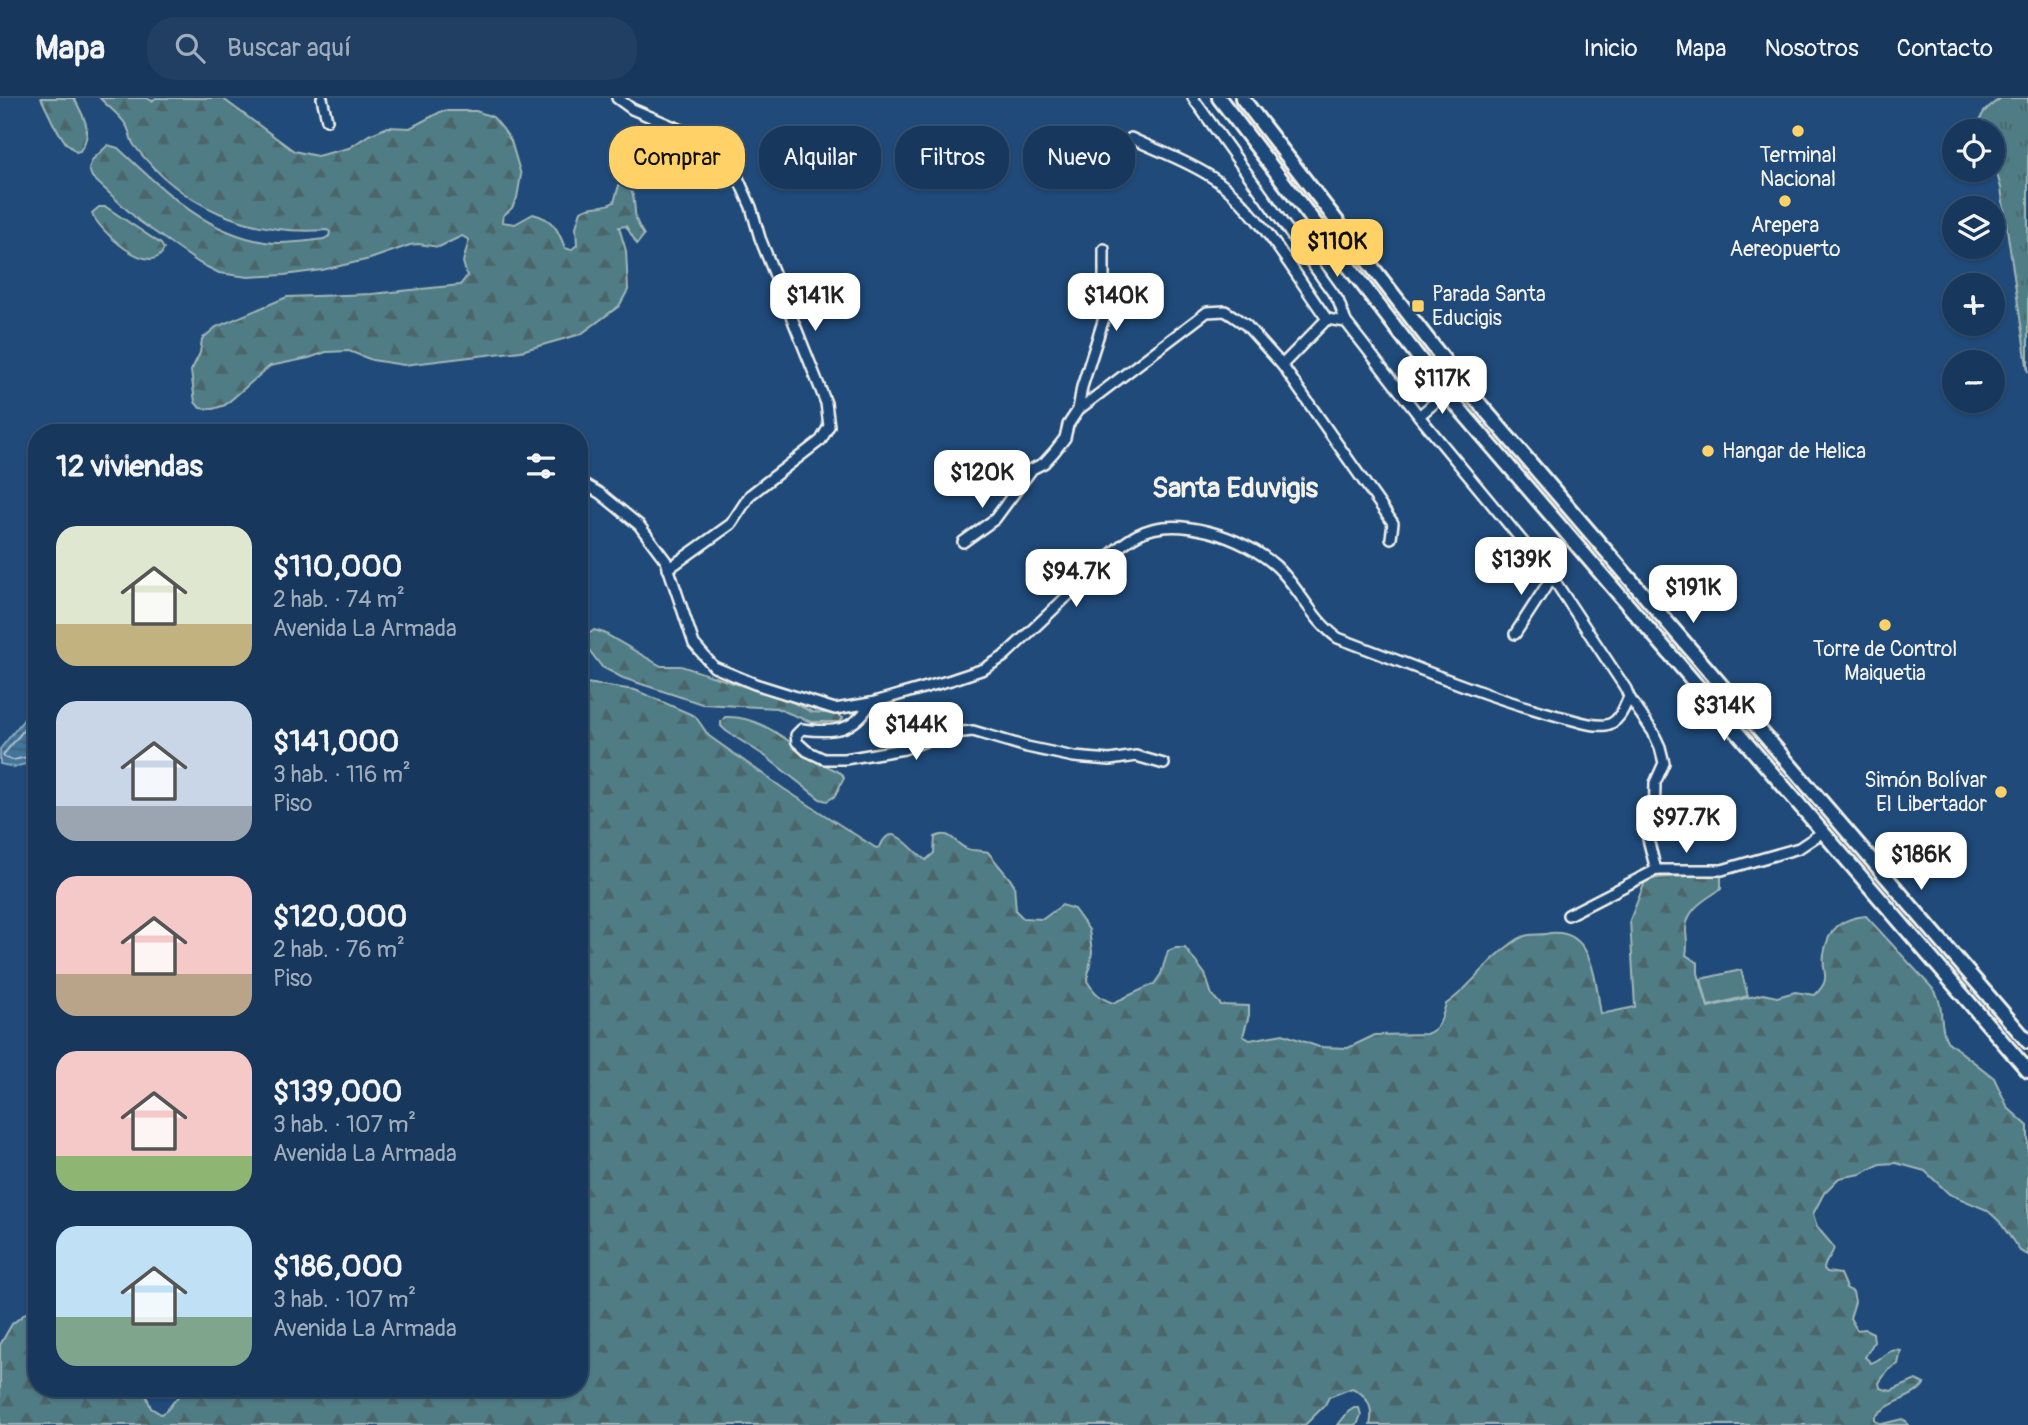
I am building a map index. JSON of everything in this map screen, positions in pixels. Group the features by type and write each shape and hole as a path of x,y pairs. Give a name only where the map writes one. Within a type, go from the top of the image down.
{"main road":[{"path":"1219,98 1446,393 2028,1070"},
{"path":"1242,98 1460,381 2028,1042"}],"street":[{"path":"322,98 327,120"},
{"path":"617,98 632,108 686,132 734,169 751,206 760,239 826,403 828,426 821,440 750,495 732,524 668,569"},
{"path":"1193,98 1338,300 1346,322 1419,416 1552,577 1653,732 1664,764 1655,783 1654,830 1646,831 1656,870"},
{"path":"1135,140 1211,177 1230,191 1262,228 1327,319 1346,322"},
{"path":"1078,410 1082,387 1104,318 1104,250"},
{"path":"963,542 995,519 1032,469 1044,463 1054,452 1065,438 1068,425 1078,410 1208,312 1225,311 1246,325 1282,365 1393,523 1391,538"},
{"path":"1282,365 1327,319"},
{"path":"1419,416 1460,381"},
{"path":"588,486 639,525 666,562 694,644 714,667 755,684 835,709 871,703 984,669 1003,657 1115,551 1138,533 1167,526 1200,529 1231,538 1256,551 1277,567 1317,620 1338,638 1507,701 1577,721 1604,725 1614,722 1629,697"},
{"path":"1515,634 1552,577"},
{"path":"871,703 856,723 840,730 824,732 802,729 796,735 797,742 807,751 824,758 845,759 904,749 944,734 973,731 1074,757 1110,760 1136,756 1164,764"},
{"path":"1568,915 1656,870 1723,870 1799,848 1822,832"}],"green space":[{"path":"41,98 74,98 87,131 80,151 76,152 66,143"},
{"path":"100,98 147,98 152,101 156,98 222,98 294,151 317,156 349,148 388,127 410,128 442,111 476,111 493,117 503,129 511,141 521,175 517,198 512,208 503,216 502,222 515,224 533,214 540,216 554,226 565,248 571,250 577,245 576,227 581,211 614,202 618,189 630,189 636,219 644,235 637,244 626,226 619,227 626,251 628,290 619,306 581,334 521,351 404,365 372,360 349,351 326,352 270,366 225,405 213,409 200,408 195,402 191,371 200,353 202,339 216,327 287,297 372,294 460,285 467,276 463,262 469,240 462,236 439,247 410,245 370,259 322,270 248,277 219,273 199,263 139,221 92,177 89,169 92,160 108,145 118,148 184,206 222,229 243,237 287,243 324,239 330,232 271,228 244,222 195,201 153,167 134,145 123,121"},
{"path":"2001,98 2028,98 2028,372 2005,215 2005,196 2002,196 1999,182 2005,182 2005,119 1980,119 1988,108"},
{"path":"99,207 106,207 161,244 164,249 158,257 149,259 126,249 96,221 92,213"},
{"path":"594,630 604,633 661,666 681,666 792,702 812,712 836,714 843,718 840,722 811,722 776,708 702,704 623,678 602,667 588,649 588,634"},
{"path":"588,683 635,690 695,716 709,736 784,789 876,848 890,835 896,836 926,860 934,853 935,837 945,835 967,849 988,852 1014,884 1016,911 1023,918 1043,919 1062,905 1074,909 1089,930 1092,952 1087,981 1097,994 1108,1001 1113,1003 1154,984 1161,974 1168,951 1185,948 1205,974 1212,995 1221,1005 1249,1006 1243,1036 1250,1040 1283,1034 1319,1047 1348,1048 1375,1035 1426,1034 1438,1026 1446,1004 1494,958 1518,939 1531,935 1561,933 1582,946 1593,971 1601,1014 1635,1007 1630,920 1645,882 1656,878 1721,874 1721,889 1693,911 1686,932 1686,955 1698,963 1698,973 1708,1007 1763,994 1777,997 1795,992 1815,995 1824,984 1823,961 1829,937 1843,922 1866,916 1935,991 1947,1041 1994,1078 2008,1108 2028,1126 2028,1255 2020,1251 1999,1221 1987,1210 1949,1194 1925,1171 1896,1163 1880,1164 1861,1174 1839,1178 1824,1193 1813,1214 1817,1227 1834,1247 1824,1269 1840,1274 1846,1288 1853,1292 1855,1302 1850,1318 1857,1330 1865,1329 1873,1333 1874,1342 1865,1357 1871,1363 1889,1352 1901,1351 1898,1364 1888,1370 1879,1383 1880,1388 1891,1391 1916,1380 1924,1384 1915,1393 1887,1407 1875,1417 1875,1421 1882,1424 1902,1419 1908,1425 1370,1425 1368,1403 1362,1394 1352,1388 1329,1397 1325,1405 1305,1425 0,1425 0,1345 12,1324 28,1312 28,1397 147,1397 151,1408 161,1414 178,1397 588,1397"},
{"path":"725,717 737,717 759,724 842,774 844,778 835,796 827,801 820,799 765,756 726,731 721,726"},
{"path":"1741,970 1748,996 1708,1006 1701,979"},
{"path":"1359,1408 1361,1415 1357,1425 1338,1425 1348,1412"}],"water":[{"path":"28,714 28,763 14,767 0,764 0,749"}],"place":[{"name":"Terminal Nacional","path":"1798,131"},
{"name":"Arepera Aereopuerto","path":"1785,201"},
{"name":"Parada Santa Educigis","path":"1418,306"},
{"name":"Hangar de Helica","path":"1708,451"},
{"name":"Torre de Control Maiquetia","path":"1885,625"},
{"name":"Simón Bolívar El Libertador","path":"2001,792"}],"district":[{"name":"Santa Eduvigis","path":"1235,488"}]}
